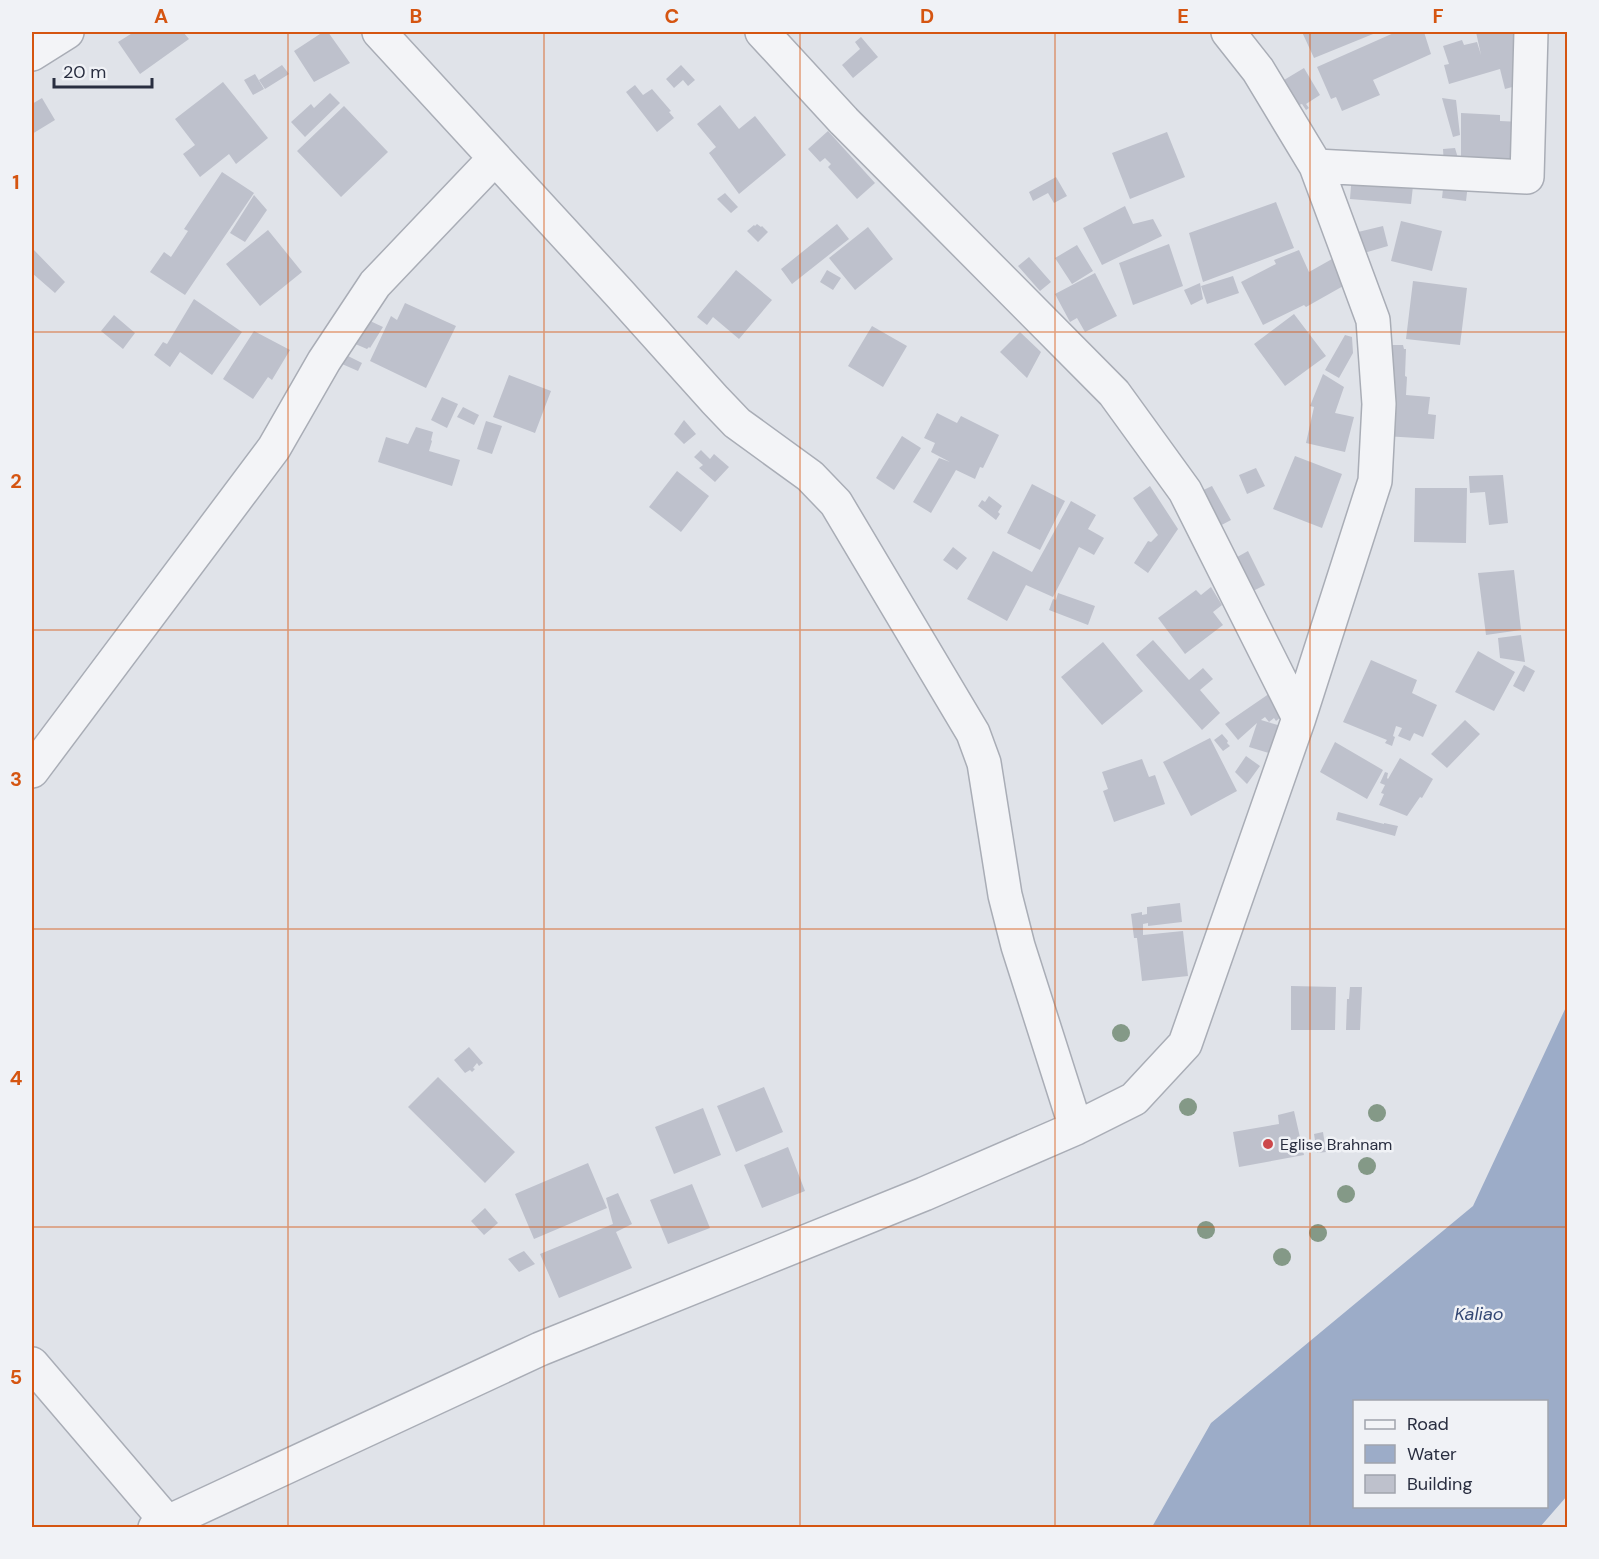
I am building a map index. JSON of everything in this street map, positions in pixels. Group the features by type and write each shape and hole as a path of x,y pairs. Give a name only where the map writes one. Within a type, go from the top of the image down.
{"street":[{"path":"32,54 67,32"},
{"path":"379,32 737,423 810,476 836,503 974,733 984,764 1008,906 1018,946 1076,1128"},
{"path":"762,32 844,121 1114,393 1185,491 1299,718"},
{"path":"32,1364 161,1525 540,1350 924,1194 1076,1128 1134,1099 1185,1044 1299,718 1374,481 1380,404 1373,320 1316,166 1258,70 1228,32"},
{"path":"1316,166 1527,177 1531,32"},
{"path":"32,771 273,448 324,361 375,284 495,158"}],"water":[{"name":"Kaliao","path":"1567,1005 1567,1496 1540,1527 1152,1527 1211,1423 1473,1206"}],"building":[{"path":"134,32 183,32 189,39 140,74 118,42"},
{"path":"323,32 328,32 350,63 314,82 294,51"},
{"path":"1302,32 1378,32 1314,58"},
{"path":"1396,32 1424,32 1431,54 1373,80 1380,95 1342,111 1336,97 1331,99 1317,67"},
{"path":"1476,32 1517,32 1523,84 1505,89 1500,69 1449,84 1444,65 1449,64 1443,46 1462,40 1464,45 1477,42 1481,55"},
{"path":"861,37 878,57 853,78 842,65 860,49 855,42"},
{"path":"282,65 289,74 265,89 259,80"},
{"path":"681,65 695,80 688,86 683,80 674,88 666,79"},
{"path":"1304,68 1320,95 1306,104 1309,108 1306,110 1302,104 1299,105 1284,80"},
{"path":"255,74 264,89 253,95 244,80"},
{"path":"223,82 268,138 236,164 229,154 200,177 183,154 195,145 175,119"},
{"path":"635,85 643,95 652,89 671,111 669,112 674,118 657,132 626,92"},
{"path":"330,93 340,103 305,137 291,122 311,104 314,108"},
{"path":"42,98 55,120 32,134 32,104"},
{"path":"1442,98 1456,100 1460,135 1453,137"},
{"path":"720,105 739,129 755,116 786,155 739,194 709,153 716,147 697,124"},
{"path":"344,106 388,152 341,197 297,151"},
{"path":"1461,113 1500,115 1500,121 1522,122 1518,172 1461,169"},
{"path":"828,131 875,183 857,199 828,167 831,164 825,158 820,162 808,149"},
{"path":"1167,132 1185,177 1130,199 1112,153"},
{"path":"1455,148 1460,165 1444,166 1443,149"},
{"path":"222,172 254,193 185,295 150,272 164,252 171,257 188,231 184,229"},
{"path":"1352,173 1414,177 1411,204 1350,199"},
{"path":"1056,177 1067,196 1054,203 1048,193 1033,201 1029,192"},
{"path":"1444,180 1468,184 1466,201 1442,198"},
{"path":"725,193 738,207 731,213 717,199"},
{"path":"254,195 267,210 245,242 230,233"},
{"path":"1276,202 1294,248 1203,282 1189,233"},
{"path":"1125,206 1133,224 1153,219 1162,236 1102,265 1083,228"},
{"path":"1401,221 1442,231 1432,271 1391,261"},
{"path":"757,224 768,232 758,242 747,231"},
{"path":"837,224 849,239 792,284 781,269"},
{"path":"1383,226 1388,246 1364,253 1358,232"},
{"path":"868,227 893,259 855,290 829,258"},
{"path":"268,230 302,272 260,306 226,264"},
{"path":"1169,244 1183,286 1133,305 1119,263"},
{"path":"1077,245 1093,271 1072,284 1055,258"},
{"path":"32,248 65,282 55,293 32,273"},
{"path":"1299,250 1309,272 1332,259 1345,285 1306,307 1304,305 1263,325 1241,282 1276,264 1274,260"},
{"path":"1029,257 1051,282 1040,291 1018,266"},
{"path":"736,270 772,300 739,339 713,317 707,325 697,317"},
{"path":"827,270 841,278 833,290 820,282"},
{"path":"1095,273 1117,316 1085,332 1077,318 1070,322 1055,294"},
{"path":"1233,276 1239,293 1207,304 1201,286"},
{"path":"1413,281 1467,288 1460,345 1406,339"},
{"path":"1200,283 1203,299 1191,305 1184,290"},
{"path":"194,299 242,332 212,375 180,352 170,367 154,355 163,342 167,344"},
{"path":"405,303 456,326 426,388 370,361 391,316 397,320"},
{"path":"1294,314 1326,356 1285,386 1254,344"},
{"path":"114,315 135,333 123,349 101,331"},
{"path":"368,320 383,327 370,348 367,349 353,343"},
{"path":"872,326 907,346 883,387 848,366"},
{"path":"254,331 290,350 272,380 268,377 253,399 223,379"},
{"path":"1020,332 1041,352 1027,378 1000,352"},
{"path":"1345,335 1352,337 1353,353 1339,378 1325,370"},
{"path":"1389,345 1403,345 1406,349 1406,395 1430,397 1428,414 1436,415 1434,439 1384,436"},
{"path":"346,355 362,363 358,371 342,364"},
{"path":"1323,374 1344,387 1335,413 1354,417 1345,452 1306,443 1314,407 1310,406"},
{"path":"509,375 551,391 535,433 493,417"},
{"path":"442,397 458,404 447,428 431,420"},
{"path":"463,407 479,415 474,425 457,417"},
{"path":"937,413 957,423 961,416 999,435 975,479 956,470 931,513 913,502 939,458 950,462 931,452 935,443 924,438"},
{"path":"684,420 696,434 684,444 674,434"},
{"path":"486,421 502,426 492,454 477,449"},
{"path":"416,427 433,432 429,451 460,460 452,486 378,462 386,437 408,444"},
{"path":"902,436 921,448 894,490 876,478"},
{"path":"701,450 710,459 714,454 729,467 715,482 699,468 703,465 694,457"},
{"path":"1295,456 1342,474 1322,528 1273,509"},
{"path":"1256,468 1265,486 1247,494 1239,475"},
{"path":"677,471 709,496 681,532 649,507"},
{"path":"1503,475 1508,523 1489,525 1485,492 1470,493 1469,476"},
{"path":"1032,484 1065,501 1040,550 1007,533"},
{"path":"1150,486 1178,529 1148,573 1134,563 1148,541 1151,542 1158,535 1133,498"},
{"path":"1212,486 1231,520 1214,529 1197,493"},
{"path":"1415,488 1467,488 1466,543 1414,542"},
{"path":"989,496 1002,506 996,520 978,506"},
{"path":"1071,501 1096,515 1088,529 1104,538 1094,555 1079,547 1053,597 1026,585 1007,621 967,599 993,551 1032,572"},
{"path":"953,547 967,558 957,570 943,560"},
{"path":"1248,551 1265,585 1247,594 1230,561"},
{"path":"1514,570 1521,630 1486,635 1478,573"},
{"path":"1211,587 1222,605 1213,612 1223,625 1185,654 1158,618 1196,590 1201,595"},
{"path":"1058,593 1095,606 1088,625 1049,610"},
{"path":"1521,635 1525,662 1500,658 1498,638"},
{"path":"1153,640 1189,680 1203,668 1213,679 1200,690 1220,713 1202,730 1136,655"},
{"path":"1103,642 1143,691 1102,725 1061,677"},
{"path":"1478,651 1515,672 1494,711 1455,692"},
{"path":"1371,660 1417,680 1412,693 1437,705 1423,737 1414,733 1410,741 1398,736 1402,728 1396,726 1392,746 1385,743 1387,740 1343,722"},
{"path":"1524,665 1535,671 1524,692 1513,686"},
{"path":"1273,691 1281,717 1276,721 1274,718 1269,722 1265,717 1261,720 1281,726 1272,754 1249,747 1257,723 1238,740 1225,724"},
{"path":"1465,720 1480,734 1447,768 1431,754"},
{"path":"1222,734 1230,746 1223,751 1214,740"},
{"path":"1210,738 1237,791 1191,816 1163,762"},
{"path":"1335,742 1383,770 1367,799 1320,772"},
{"path":"1246,756 1260,766 1247,784 1235,772"},
{"path":"1400,758 1433,779 1422,798 1420,797 1407,816 1379,805 1385,785 1380,783 1385,772 1388,773 1388,779"},
{"path":"1142,759 1149,777 1155,775 1165,804 1114,822 1103,791 1108,789 1102,772"},
{"path":"1338,812 1398,826 1395,836 1336,820"},
{"path":"1180,903 1182,922 1148,926 1148,923 1143,924 1143,935 1183,931 1188,976 1142,981 1137,938 1134,938 1131,914 1142,912 1142,915 1147,914 1147,907"},
{"path":"1291,986 1336,987 1335,1030 1291,1030"},
{"path":"1350,987 1362,987 1360,1030 1346,1030 1347,999 1349,999"},
{"path":"469,1047 483,1063 479,1066 477,1063 472,1072 470,1070 465,1073 454,1060"},
{"path":"438,1077 515,1152 485,1183 408,1107"},
{"path":"764,1087 783,1132 736,1152 717,1106"},
{"path":"703,1108 721,1155 674,1174 655,1127"},
{"name":"Eglise Brahnam","path":"1294,1111 1304,1155 1239,1167 1233,1132 1279,1124 1278,1115"},
{"path":"1323,1132 1326,1152 1317,1153 1314,1134"},
{"path":"788,1147 805,1191 762,1208 744,1165"},
{"path":"588,1163 607,1208 534,1239 515,1194"},
{"path":"692,1184 710,1228 668,1244 650,1200"},
{"path":"618,1193 632,1224 616,1232 632,1268 559,1298 540,1254 613,1224 606,1198"},
{"path":"485,1208 498,1223 484,1235 471,1221"},
{"path":"524,1251 535,1264 519,1272 508,1259"}],"place":[{"name":"Eglise Brahnam","path":"1268,1144"}]}
